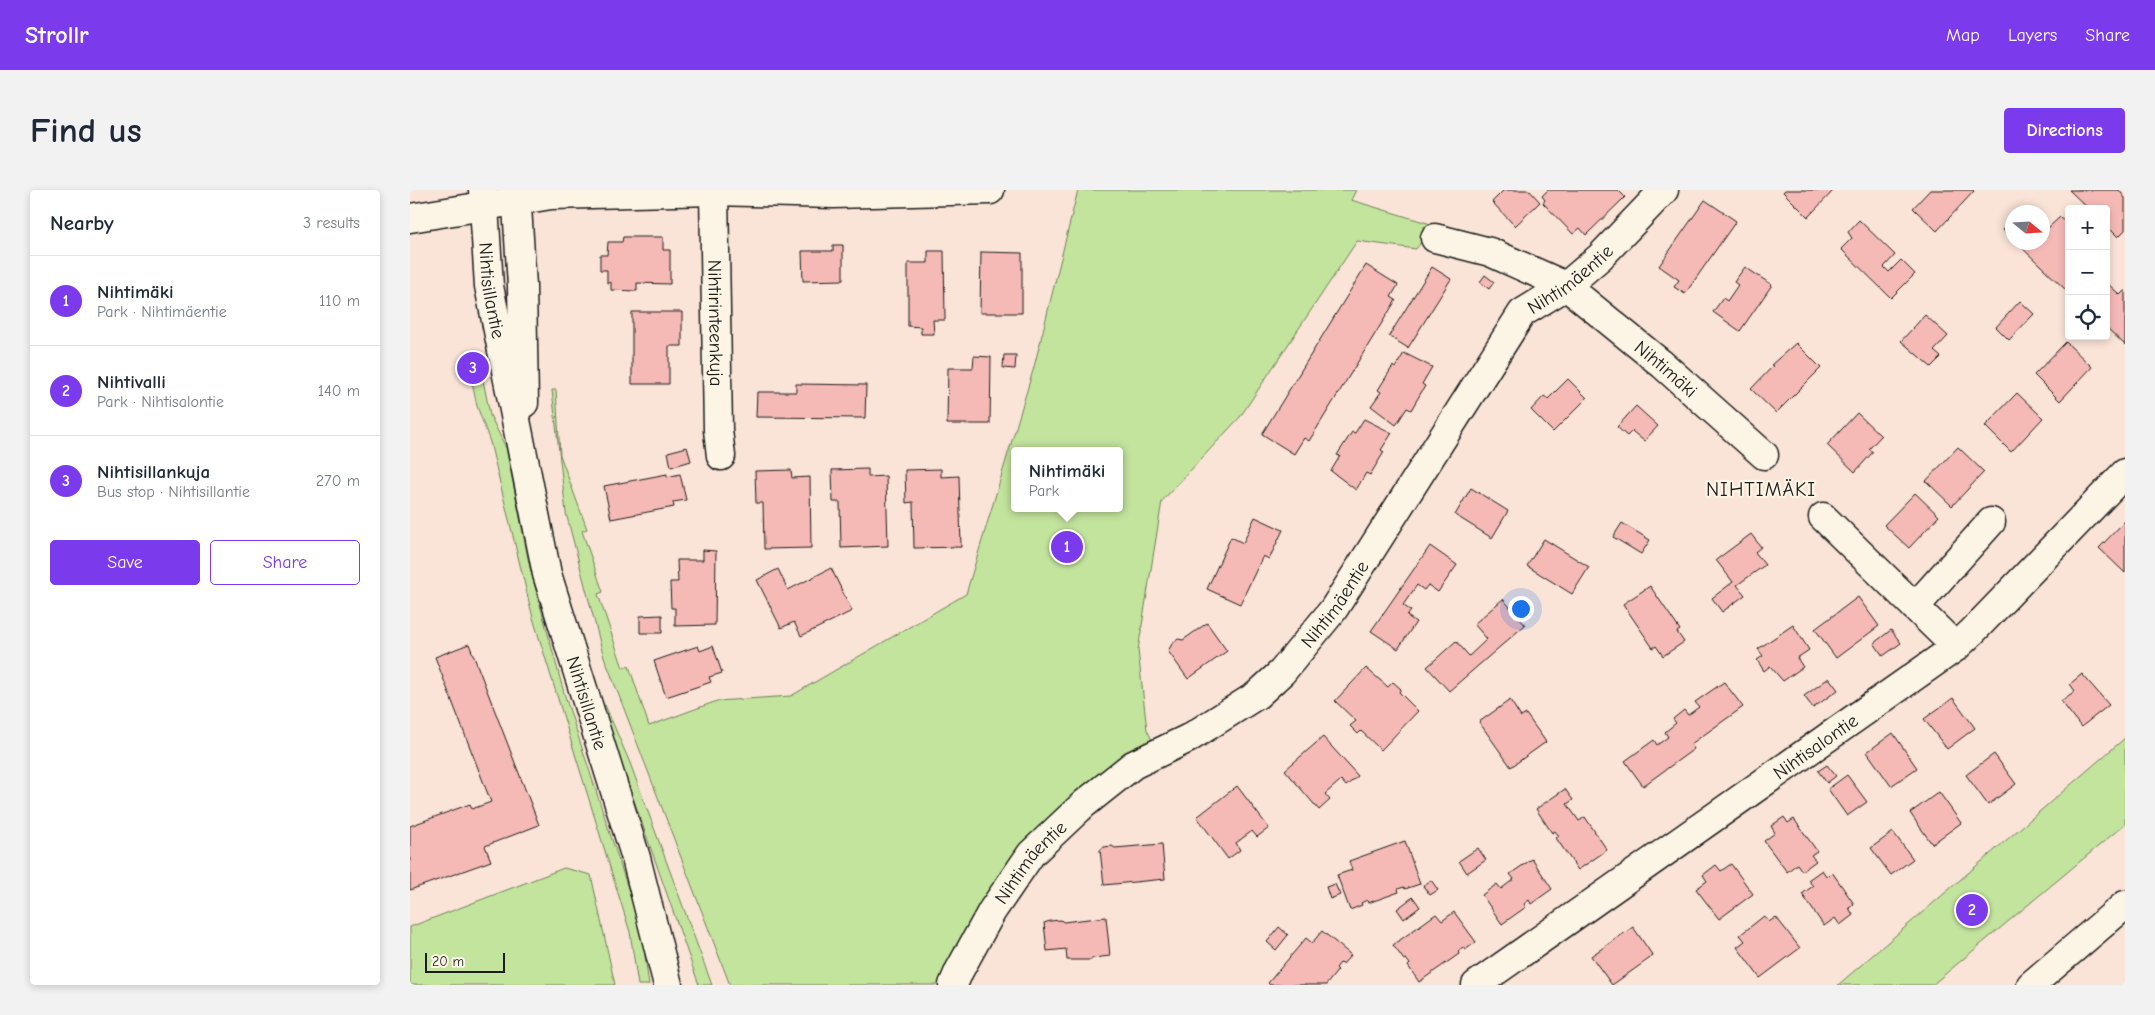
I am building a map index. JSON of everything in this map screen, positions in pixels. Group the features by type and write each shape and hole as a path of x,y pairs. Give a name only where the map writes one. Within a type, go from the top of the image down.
{"street":[{"path":"410,218 483,198 516,195 714,191 833,194 990,190"},
{"name":"Nihtimäentie","path":"956,978 992,911 1031,854 1084,804 1134,765 1189,738 1256,695 1282,672 1333,610 1522,314 1566,286 1600,257 1664,190"},
{"name":"Nihtirinteenkuja","path":"714,191 718,430 721,456"},
{"name":"Nihtisillantie","path":"516,195 522,286 526,479"},
{"name":"Nihtisillantie","path":"483,198 489,286 526,479 547,574 636,858 655,926 668,985"},
{"name":"Nihtimäki","path":"1435,238 1490,252 1566,286 1663,365 1764,455"},
{"name":"Nihtisalontie","path":"1476,985 1956,646 1973,631 2125,474"},
{"path":"1823,517 1956,646"},
{"path":"1915,607 1990,522"},
{"path":"2031,985 2125,905"},
{"name":"Nihtisillantie","path":"655,926 681,985"}],"green space":[{"path":"1078,190 1356,190 1351,200 1434,225 1416,249 1357,241 1240,417 1162,501 1138,650 1147,730 1155,746 1111,773 940,985 730,985 603,654 566,513 552,390 556,390 560,455 587,529 582,531 603,592 598,594 623,668 629,666 649,726 717,701 791,696 966,594 1034,367"},
{"path":"483,380 490,415 506,448 530,568 564,693 641,928 649,985 638,985 630,932 533,618 490,442 477,406 472,382"},
{"path":"605,705 630,763 712,985 699,985 601,707"},
{"path":"2125,738 2125,824 1932,985 1838,985"},
{"path":"564,868 591,875 615,985 410,985 410,927"}],"building":[{"path":"1504,190 1529,190 1540,202 1515,226 1492,202"},
{"path":"1548,190 1618,190 1625,197 1586,235 1580,228 1573,234 1543,203 1545,200 1542,196"},
{"path":"1785,190 1834,190 1808,217 1783,192"},
{"path":"1930,190 1974,191 1937,231 1913,208"},
{"path":"2069,190 2119,190 2125,198 2125,230 2118,237 2110,229 2110,205 2085,205"},
{"path":"1705,200 1736,221 1685,294 1674,287 1679,280 1659,266"},
{"path":"2060,217 2065,221 2065,289 2024,250 2050,250 2050,226"},
{"path":"1859,220 1895,255 1884,267 1889,272 1901,260 1915,274 1891,298 1841,249 1852,238 1848,232"},
{"path":"623,237 663,237 663,250 670,250 670,284 637,283 637,291 611,290 611,282 607,283 607,270 600,270 600,255 607,255 608,242 622,242"},
{"path":"833,245 843,245 843,280 803,281 802,251 833,251"},
{"path":"928,251 944,251 945,320 933,320 934,334 921,334 921,327 908,326 908,263 928,263"},
{"path":"981,252 1022,253 1022,313 980,313"},
{"path":"1366,265 1398,285 1391,297 1396,300 1309,441 1304,438 1294,454 1262,434"},
{"path":"1432,267 1451,279 1408,348 1389,336"},
{"path":"1745,267 1772,285 1740,331 1713,312 1723,298 1727,301 1738,285 1734,282"},
{"path":"1485,275 1494,282 1489,289 1480,282"},
{"path":"2110,286 2120,295 2125,290 2125,345 2110,331"},
{"path":"2020,301 2034,314 2009,340 1996,327"},
{"path":"632,312 682,312 682,346 669,346 669,384 632,384"},
{"path":"1925,315 1948,336 1934,351 1941,357 1931,367 1901,341"},
{"path":"2066,342 2092,367 2060,401 2034,375"},
{"path":"1796,343 1821,368 1776,413 1751,389 1773,366 1771,365"},
{"path":"1404,353 1432,367 1422,384 1425,386 1411,410 1407,408 1396,425 1371,406 1381,392 1378,390 1393,366 1395,368"},
{"path":"1004,355 1016,355 1015,369 1003,368"},
{"path":"974,356 991,357 990,424 947,424 948,368 973,368"},
{"path":"1568,379 1587,398 1553,432 1531,410 1544,396 1548,399"},
{"path":"796,384 866,385 865,418 756,417 757,392 796,392"},
{"path":"2017,393 2043,418 2011,452 1985,426"},
{"path":"1636,406 1658,426 1644,441 1632,431 1627,436 1617,427"},
{"path":"1857,413 1881,436 1869,449 1873,452 1855,472 1827,445"},
{"path":"1364,419 1392,433 1381,450 1384,452 1370,475 1366,473 1356,490 1331,471 1340,456 1337,455 1352,432 1355,433"},
{"path":"687,447 691,461 671,467 668,452"},
{"path":"1958,447 1984,472 1952,506 1926,481"},
{"path":"868,469 868,477 886,476 888,546 841,548 840,502 833,502 832,470"},
{"path":"941,469 941,477 959,476 961,547 914,548 913,502 906,503 905,470"},
{"path":"791,470 792,478 810,477 811,548 764,549 763,503 756,503 755,471"},
{"path":"667,474 667,477 680,474 686,500 673,502 674,507 611,519 604,486"},
{"path":"1471,488 1508,511 1492,538 1455,515"},
{"path":"1915,493 1939,516 1909,548 1884,525"},
{"path":"1255,517 1283,530 1269,559 1263,556 1240,604 1207,589 1231,537 1243,543"},
{"path":"2125,521 2125,573 2099,548"},
{"path":"1622,523 1650,540 1641,554 1613,537"},
{"path":"1751,534 1761,547 1755,552 1765,565 1737,585 1745,595 1722,612 1712,598 1733,582 1716,560"},
{"path":"1544,539 1589,567 1572,594 1527,566"},
{"path":"1430,546 1457,565 1438,592 1428,585 1424,590 1417,585 1403,605 1411,611 1407,616 1416,622 1398,649 1371,631"},
{"path":"703,550 716,551 715,625 675,626 675,608 671,608 670,582 678,582 677,560 703,560"},
{"path":"831,568 852,611 801,636 794,622 781,628 757,580 778,569 788,590"},
{"path":"1650,586 1680,630 1677,632 1684,642 1663,656 1656,646 1653,648 1623,604"},
{"path":"1858,597 1879,626 1836,658 1815,629"},
{"path":"1503,599 1525,625 1449,691 1427,667 1456,641 1469,656 1487,639 1474,624"},
{"path":"662,615 662,633 640,633 640,616"},
{"path":"1207,623 1227,651 1188,679 1168,651 1178,639 1183,640"},
{"path":"1793,625 1809,650 1797,658 1803,667 1783,681 1770,666 1764,671 1757,660 1763,656 1758,649"},
{"path":"1891,630 1901,643 1883,656 1874,643"},
{"path":"469,644 539,825 485,846 491,861 410,890 410,826 470,804 472,809 491,802 435,657"},
{"path":"698,646 700,651 713,646 722,673 709,677 711,682 666,697 654,661"},
{"path":"1366,668 1388,687 1393,682 1401,689 1399,692 1418,711 1381,750 1361,731 1358,734 1350,726 1356,721 1335,701"},
{"path":"2082,674 2109,705 2081,727 2061,701 2075,691 2070,684"},
{"path":"1829,678 1838,690 1813,708 1804,696"},
{"path":"1724,682 1743,707 1691,744 1694,749 1643,786 1625,761 1654,740 1657,745 1668,737 1665,732 1676,723 1673,719 1684,710 1688,715 1699,707 1695,702"},
{"path":"1953,698 1975,728 1947,749 1924,719"},
{"path":"1510,700 1521,717 1526,714 1546,742 1511,767 1479,722"},
{"path":"1893,733 1917,768 1891,786 1867,752"},
{"path":"1323,737 1358,776 1346,786 1341,780 1325,794 1330,800 1319,810 1285,770"},
{"path":"1994,754 2016,784 1988,805 1966,775"},
{"path":"1827,765 1836,776 1827,783 1818,771"},
{"path":"1847,775 1867,802 1847,816 1828,789"},
{"path":"1237,786 1269,828 1257,837 1252,831 1236,843 1240,850 1228,859 1197,817"},
{"path":"1565,789 1573,800 1567,804 1579,821 1585,817 1607,850 1578,870 1556,838 1559,836 1555,831 1552,833 1536,809"},
{"path":"1939,792 1961,823 1932,844 1910,813"},
{"path":"1784,817 1788,823 1794,819 1817,851 1811,855 1816,861 1802,871 1797,864 1787,872 1764,841 1775,833 1771,826"},
{"path":"1893,832 1913,859 1891,875 1871,848"},
{"path":"1405,841 1420,884 1405,889 1404,887 1398,889 1399,892 1368,903 1367,900 1361,903 1362,905 1350,910 1337,875 1352,870 1349,861"},
{"path":"1162,844 1165,879 1104,885 1100,850 1104,847 1112,846 1115,848"},
{"path":"1478,848 1486,860 1467,873 1459,861"},
{"path":"1532,859 1552,889 1531,904 1529,900 1524,904 1526,907 1502,924 1482,895 1497,884 1501,889 1514,879 1510,874"},
{"path":"1731,864 1753,894 1719,919 1696,889 1707,881 1703,875 1716,865 1721,871"},
{"path":"1822,870 1827,877 1832,872 1854,904 1849,908 1853,915 1840,925 1835,918 1824,926 1802,894 1813,886 1808,880"},
{"path":"1431,880 1438,890 1430,895 1423,886"},
{"path":"1335,884 1340,895 1330,899 1326,887"},
{"path":"1413,897 1420,907 1404,919 1397,909"},
{"path":"1454,912 1476,942 1465,950 1463,947 1458,951 1459,954 1419,982 1408,966 1410,964 1406,959 1404,960 1393,945 1436,914 1442,921"},
{"path":"1764,916 1769,922 1776,917 1800,948 1760,978 1737,947 1745,941 1740,935"},
{"path":"1106,917 1110,956 1093,958 1091,960 1067,960 1066,949 1047,951 1044,923"},
{"path":"1279,927 1288,935 1276,950 1267,942"},
{"path":"1633,927 1653,956 1612,985 1591,956"},
{"path":"1322,931 1351,955 1343,964 1340,963 1336,968 1338,970 1326,985 1270,985 1268,983 1306,938 1312,943"}],"place":[{"name":"Nihtisillankuja","path":"473,368"},
{"name":"Nihtimäki","path":"1067,547"},
{"name":"Nihtivalli","path":"1972,910"}],"district":[{"name":"NIHTIMÄKI","path":"1761,489"}]}
